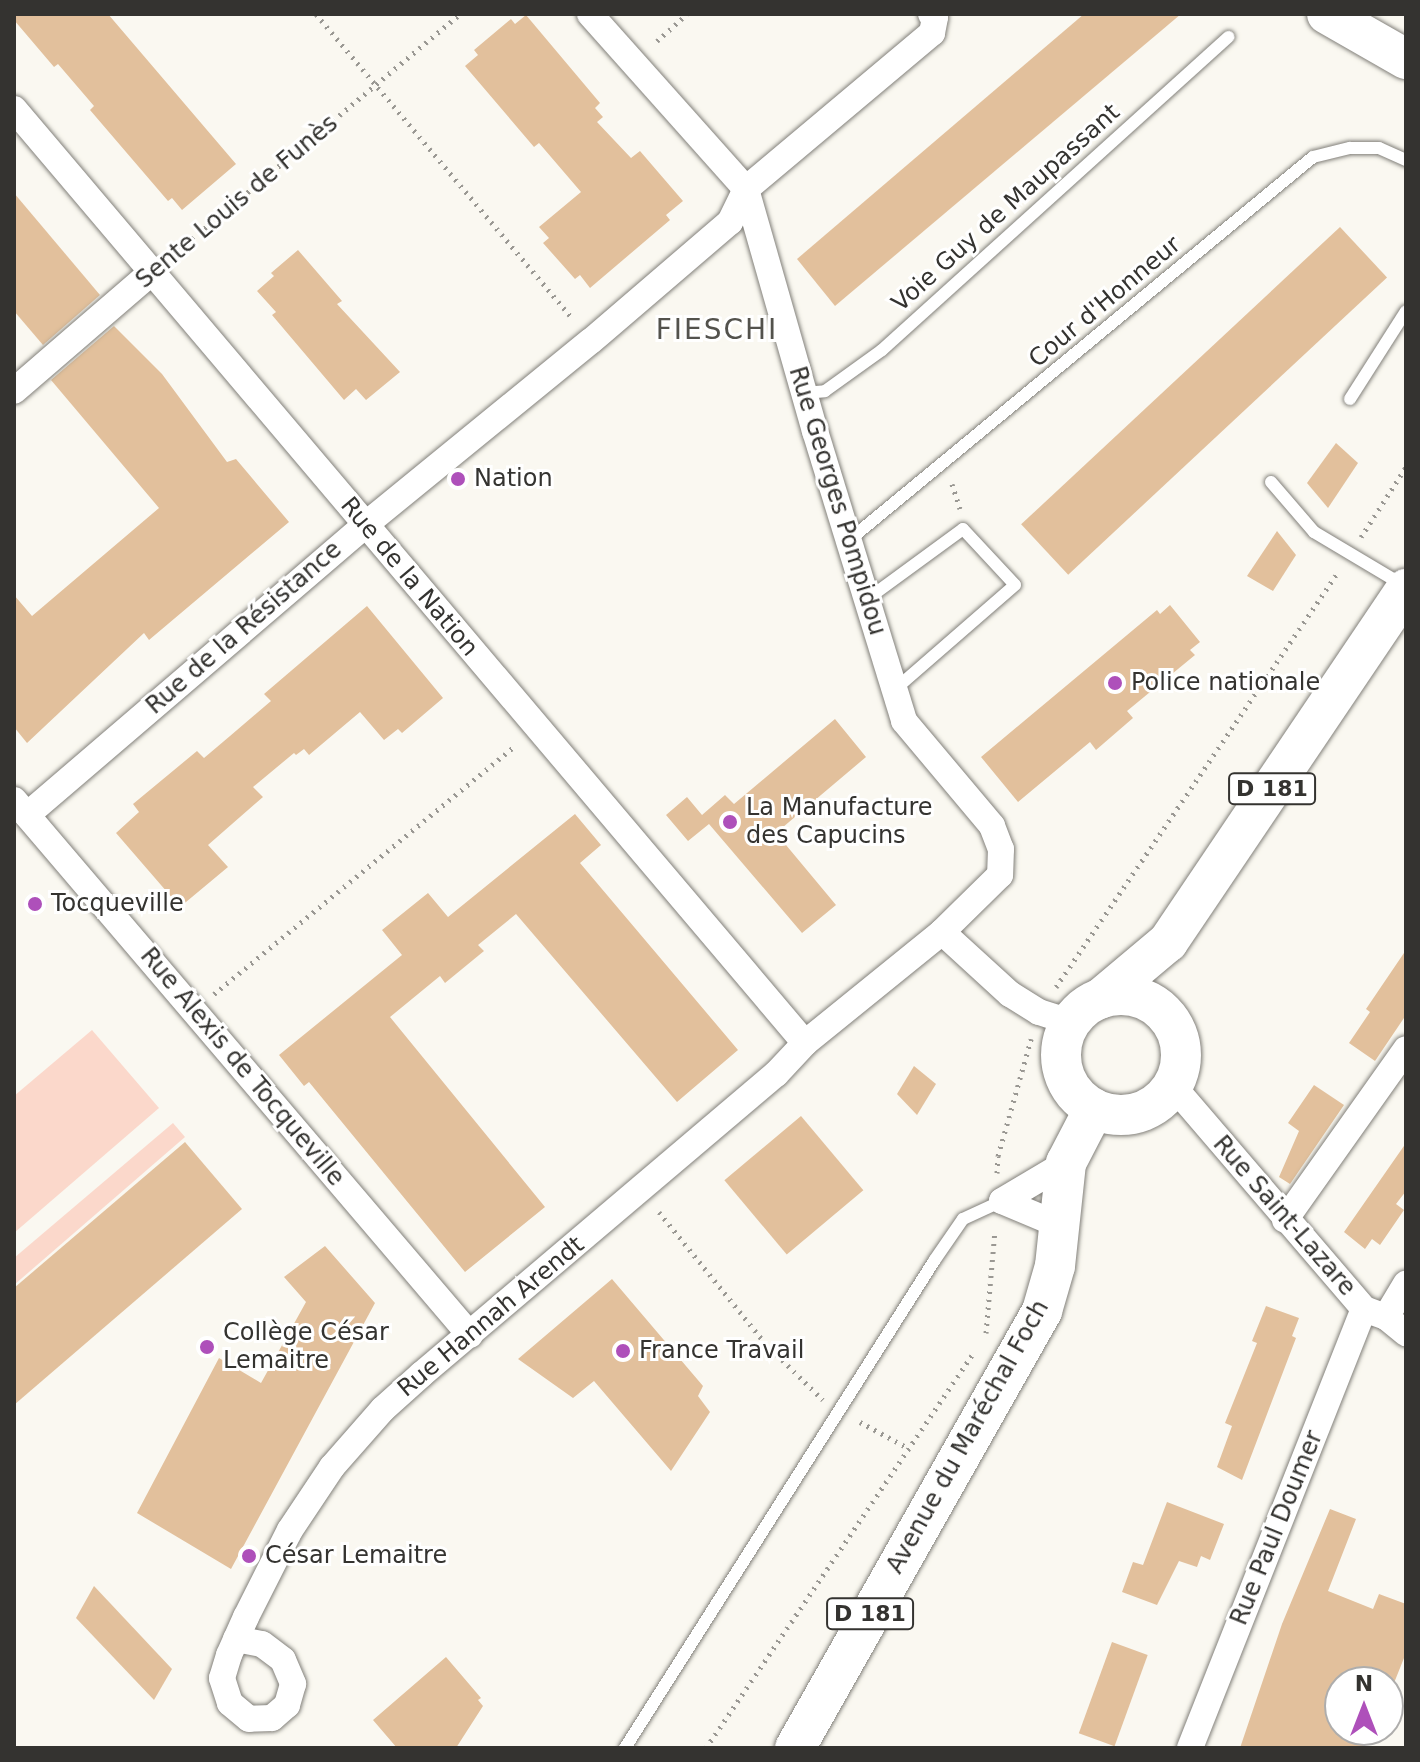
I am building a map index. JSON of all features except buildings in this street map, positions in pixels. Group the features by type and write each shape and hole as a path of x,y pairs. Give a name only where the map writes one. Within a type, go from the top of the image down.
{"main road":[{"path":"1327,14 1406,59"},
{"name":"D 181","path":"1070,1011 1168,942 1406,588"},
{"name":"D 181","path":"1166,1016 1164,989 1168,942"},
{"path":"1137,997 1166,1016 1177,1034 1181,1052 1173,1086 1155,1104 1132,1115 1116,1115 1094,1109 1075,1095 1065,1078 1061,1060 1062,1040 1070,1011 1137,997"},
{"name":"Avenue du Maréchal Foch","path":"795,1748 1042,1311 1055,1266 1066,1163 1094,1109"}],"street":[{"path":"590,14 714,158 746,189 932,33 935,17 931,14"},
{"name":"Rue de la Nation","path":"14,109 805,1043"},
{"name":"Rue de la Résistance","path":"20,807 591,341 730,222 746,189"},
{"name":"Rue Georges Pompidou","path":"746,189 804,393 904,721 992,826"},
{"name":"Sente Louis de Funès","path":"14,391 152,272"},
{"name":"Rue Alexis de Tocqueville","path":"20,807 470,1335"},
{"name":"Rue Hannah Arendt","path":"236,1639 290,1530 332,1467 383,1409 776,1074 805,1043 942,932 1000,875 1001,849 992,826"},
{"path":"942,932 1010,994 1070,1011"},
{"path":"1285,1220 1406,1049"},
{"name":"Rue Saint-Lazare","path":"1173,1086 1285,1220 1385,1320"},
{"path":"999,1194 1066,1163"},
{"path":"999,1194 1059,1225"},
{"name":"Rue Paul Doumer","path":"1190,1748 1385,1320 1406,1284"}],"lane":[{"name":"Voie Guy de Maupassant","path":"804,393 825,391 882,350 1228,37"},
{"name":"Cour d'Honneur","path":"848,541 1313,157 1350,148 1379,148 1406,160"},
{"path":"1350,399 1406,311"},
{"path":"1271,482 1314,532 1406,588"},
{"path":"866,600 886,589 963,529 1015,585 894,690"},
{"path":"625,1748 963,1219 999,1194"}],"path":[{"path":"316,14 591,341"},
{"name":"Sente Louis de Funès","path":"152,272 460,14"},
{"path":"657,41 684,16"},
{"path":"943,464 958,496 963,529"},
{"path":"999,1194 998,1156 1070,1011 1350,553 1406,467"},
{"path":"210,997 537,727"},
{"path":"639,1190 765,1343 827,1404"},
{"path":"986,1335 995,1231"},
{"path":"706,1748 977,1347"},
{"path":"860,1422 909,1448"}],"shaded area":[{"path":"92,1030 159,1108 14,1233 14,1096"},
{"path":"173,1123 185,1137 14,1285 14,1258"}],"place":[{"name":"Nation","path":"458,479"},
{"name":"Police nationale","path":"1115,683"},
{"name":"La Manufacture des Capucins","path":"730,822"},
{"name":"Tocqueville","path":"35,904"},
{"name":"Collège César Lemaitre","path":"207,1347"},
{"name":"France Travail","path":"623,1351"},
{"name":"César Lemaitre","path":"249,1556"}],"district":[{"name":"FIESCHI","path":"717,330"}]}
